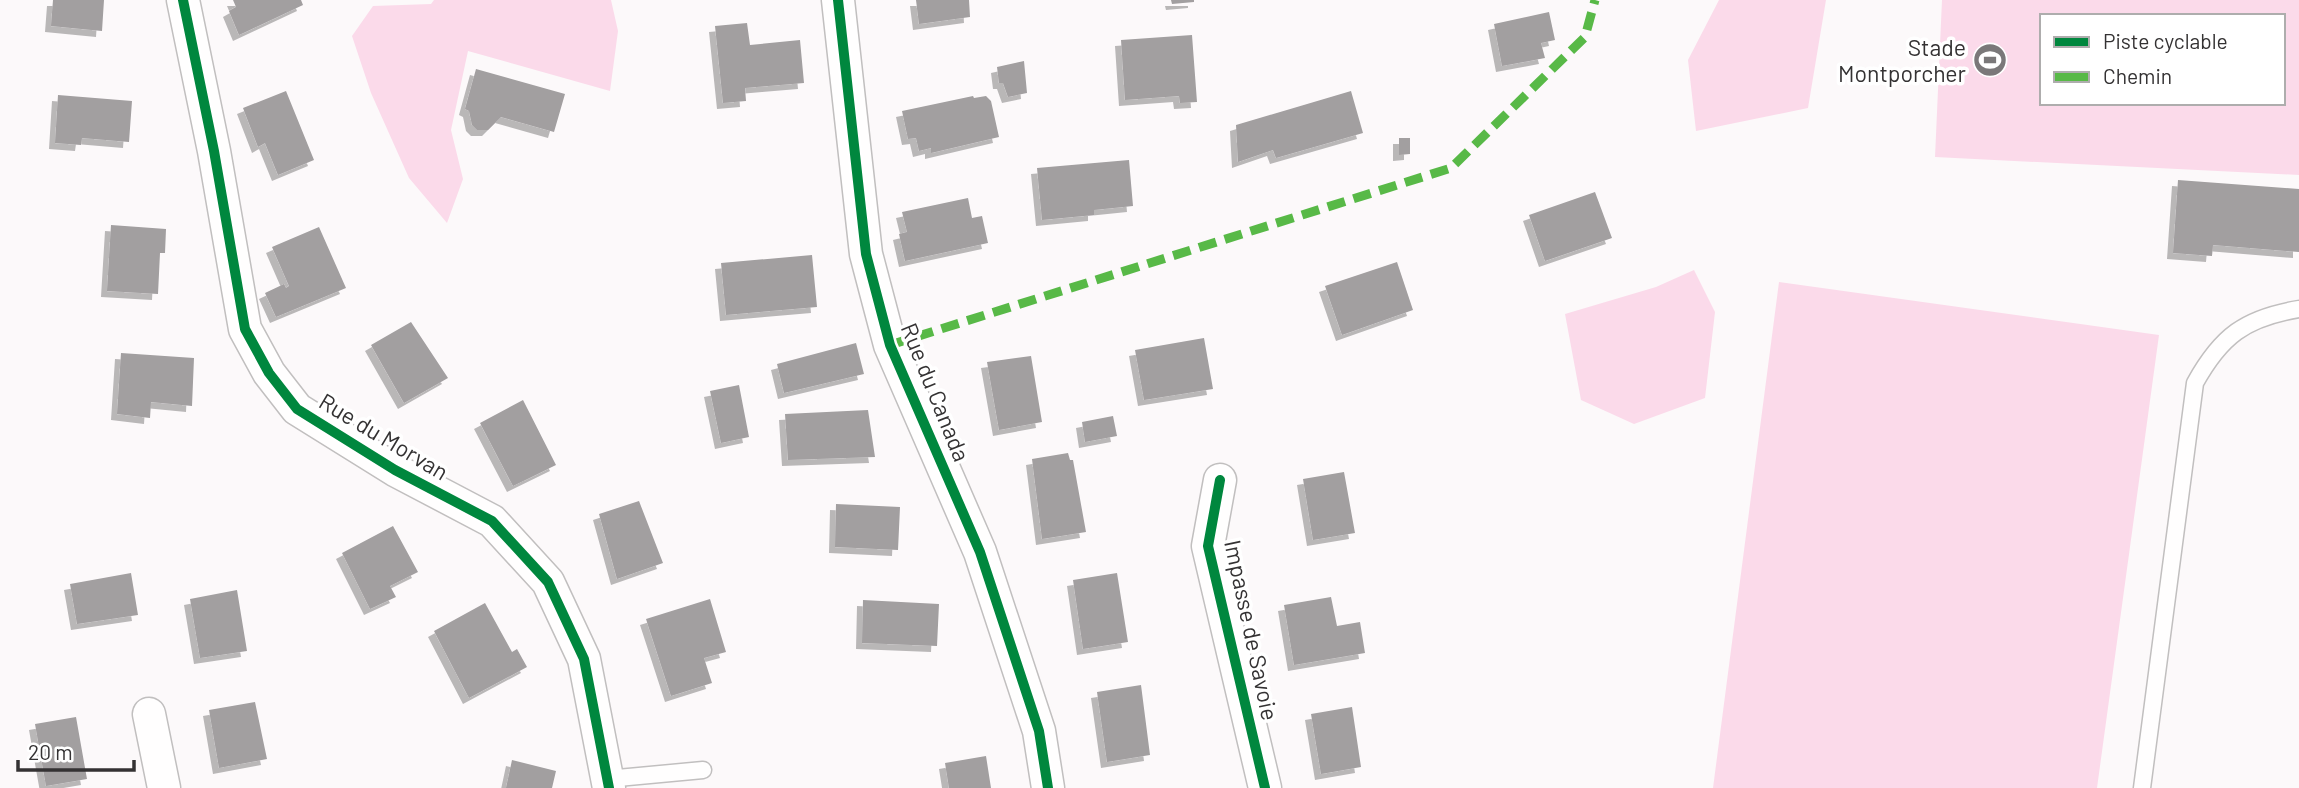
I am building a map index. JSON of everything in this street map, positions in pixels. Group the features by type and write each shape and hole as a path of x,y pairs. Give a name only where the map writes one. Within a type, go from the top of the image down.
{"street":[{"name":"Rue du Morvan","path":"183,0 214,151 245,329 269,373 296,408 395,470 492,522 548,582 584,659 608,783"},
{"name":"Rue du Canada","path":"838,0 866,254 890,345 980,552 1038,731 1048,788"},
{"name":"Impasse de Savoie","path":"1220,480 1208,546 1265,788"},
{"path":"149,714 164,788"}],"lane":[{"path":"2142,788 2195,383 2209,358 2234,333 2265,315 2299,309"},
{"path":"608,783 703,770"}],"shaded area":[{"path":"434,0 611,0 618,31 610,91 468,51 451,130 463,179 447,223 409,178 371,93 352,36 373,6 431,4"},
{"path":"1719,0 1826,0 1808,108 1696,131 1688,60"},
{"name":"Stade Montporcher","path":"1942,0 2299,0 2299,175 1935,157"},
{"path":"1694,270 1715,312 1705,398 1634,424 1581,400 1565,314 1656,287"},
{"path":"1779,282 2159,335 2097,788 1713,788"}],"building":[{"path":"53,0 104,0 102,31 51,26"},
{"path":"233,0 301,0 303,5 239,35 229,11 236,7"},
{"path":"916,0 969,0 970,17 919,24"},
{"path":"1171,0 1194,0 1194,2 1172,4"},
{"path":"1549,12 1555,40 1541,43 1545,58 1502,66 1494,24"},
{"path":"747,23 750,45 800,40 804,83 745,88 746,101 723,103 715,26"},
{"path":"1192,35 1197,102 1180,103 1179,96 1125,100 1121,40"},
{"path":"1024,61 1027,93 1008,97 1003,83 999,83 997,67"},
{"path":"476,69 565,94 554,132 501,117 488,130 477,130 472,125 469,111 465,109"},
{"path":"286,91 314,160 278,175 265,143 258,147 243,108"},
{"path":"1351,91 1363,133 1276,158 1273,150 1238,162 1236,125"},
{"path":"58,95 132,101 129,142 82,138 81,145 55,143"},
{"path":"973,96 986,96 991,101 999,137 931,153 931,148 919,151 916,138 908,139 902,111"},
{"path":"1399,138 1410,138 1410,154 1399,155"},
{"path":"1129,160 1133,206 1094,210 1094,215 1042,220 1037,168"},
{"path":"2178,180 2299,189 2299,252 2213,245 2212,256 2173,253"},
{"path":"1595,192 1612,238 1545,261 1529,215"},
{"path":"968,198 972,218 982,216 988,243 905,261 899,234 907,232 902,212"},
{"path":"111,225 166,229 165,253 160,253 158,294 107,291"},
{"path":"319,227 346,288 276,317 265,293 284,284 286,288 289,286 272,247"},
{"path":"812,255 817,307 726,315 721,263"},
{"path":"1397,262 1413,310 1342,335 1325,286"},
{"path":"411,322 448,378 404,403 371,345"},
{"path":"1204,338 1213,389 1144,400 1135,350"},
{"path":"856,343 864,374 784,393 777,364"},
{"path":"121,353 194,358 192,406 151,402 150,418 117,414"},
{"path":"1031,356 1042,422 999,430 987,362"},
{"path":"739,385 749,437 721,443 710,391"},
{"path":"523,400 556,465 513,486 480,423"},
{"path":"868,410 875,457 788,460 785,414"},
{"path":"1113,416 1117,436 1085,442 1082,422"},
{"path":"1068,453 1070,460 1073,460 1086,532 1042,539 1032,459"},
{"path":"1344,472 1355,533 1313,540 1303,479"},
{"path":"639,501 663,563 617,579 599,514"},
{"path":"836,504 900,507 898,550 835,547"},
{"path":"393,526 418,572 390,586 396,597 370,609 342,553"},
{"path":"131,573 138,615 77,624 70,584"},
{"path":"1117,573 1128,642 1083,649 1073,580"},
{"path":"237,590 247,651 200,658 190,599"},
{"path":"1331,597 1337,626 1360,622 1365,653 1294,665 1284,605"},
{"path":"710,599 726,652 704,658 712,683 671,696 646,619"},
{"path":"863,600 939,604 937,646 862,643"},
{"path":"485,603 512,652 517,649 527,667 469,698 434,631"},
{"path":"1141,685 1150,755 1107,762 1097,692"},
{"path":"255,702 267,759 219,768 209,710"},
{"path":"1352,707 1361,767 1321,774 1311,714"},
{"path":"76,717 87,779 46,786 35,724"},
{"path":"986,756 991,788 949,788 945,763"},
{"path":"512,760 556,771 552,788 506,788"}],"marked path":[{"path":"890,345 1451,168 1585,37 1595,0"}],"cycle path":[{"path":"183,0 214,151 245,329 269,373 297,409 395,470 492,521 548,582 584,659 609,788"},
{"path":"838,0 866,254 890,345 980,552 1039,731 1048,788"},
{"path":"1220,480 1208,546 1265,788"}],"place":[{"name":"Stade Montporcher","path":"1990,60"}]}
